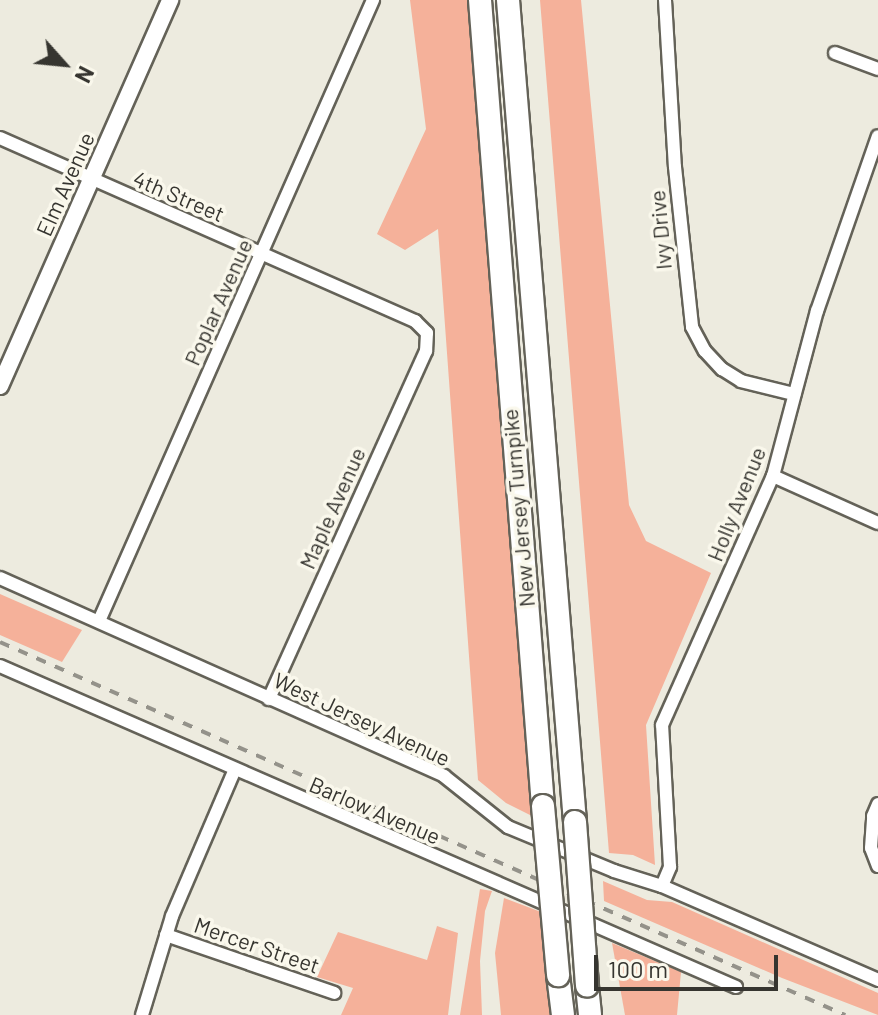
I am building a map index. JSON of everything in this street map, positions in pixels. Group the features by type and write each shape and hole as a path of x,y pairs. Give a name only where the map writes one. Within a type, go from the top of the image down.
{"highway":[{"name":"New Jersey Turnpike","path":"480,0 543,806 563,1015"},
{"name":"New Jersey Turnpike","path":"508,0 590,1015"}],"main road":[{"name":"Elm Avenue","path":"0,386 170,0"}],"street":[{"name":"Poplar Avenue","path":"99,621 373,0"},
{"name":"Ivy Drive","path":"665,0 677,196 692,327 705,351 731,375 759,387 794,394"},
{"path":"835,53 878,69"},
{"name":"Holly Avenue","path":"662,886 670,867 662,725 773,476 817,311 878,136"},
{"name":"4th Street","path":"0,138 415,321 427,333"},
{"name":"Maple Avenue","path":"269,699 426,351 427,333"},
{"path":"773,476 878,523"},
{"name":"West Jersey Avenue","path":"0,578 444,776 508,827 614,871 662,886 878,980"},
{"name":"Barlow Avenue","path":"0,666 234,771 736,987"},
{"path":"142,1015 166,935 234,771"},
{"path":"878,804 873,816 871,848 878,866"},
{"name":"Mercer Street","path":"166,935 334,993"}],"shaded area":[{"path":"410,0 469,0 534,817 506,803 478,780 438,229 405,250 377,234 426,129"},
{"path":"540,0 581,0 629,505 646,541 711,573 646,725 655,865 633,855 609,853"},
{"path":"0,594 82,630 62,662 0,635"},
{"path":"603,881 647,900 672,902 878,993 878,1015 782,978 604,901"},
{"path":"480,889 492,891 485,911 480,961 482,1015 460,1015"},
{"path":"504,898 541,912 550,1015 501,1015 495,953"},
{"path":"437,926 458,933 448,1015 341,1015 353,988 317,977 338,932 427,960"},
{"path":"612,943 681,972 677,1015 625,1015"}],"railway":[{"path":"0,642 845,1015"}]}
